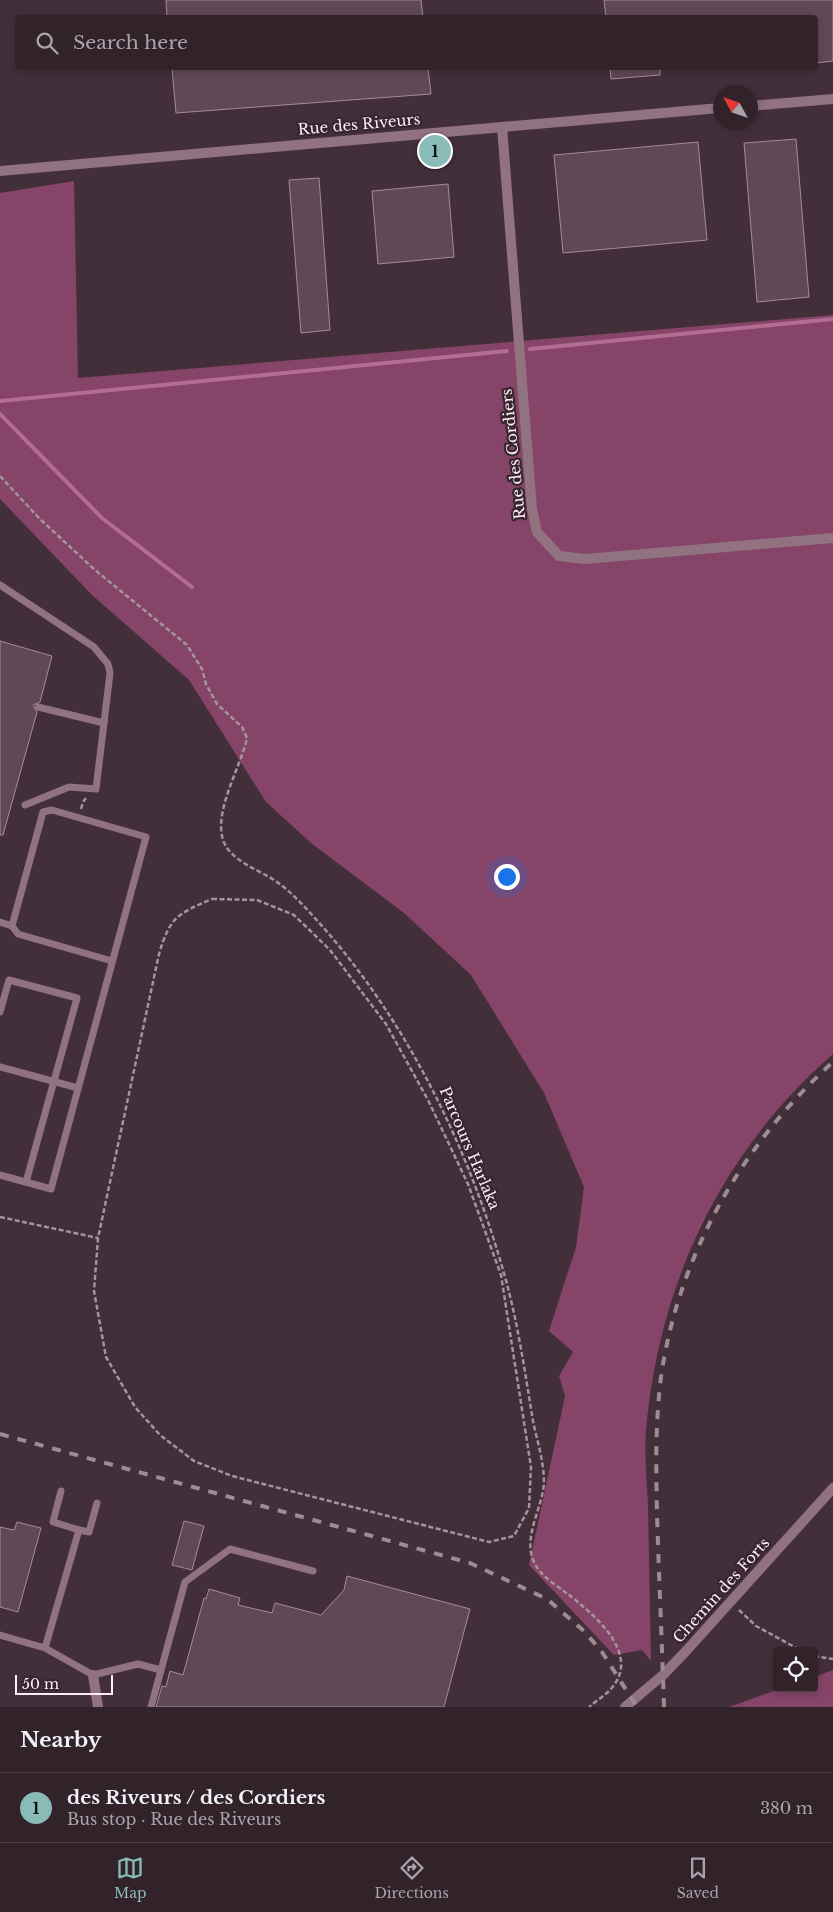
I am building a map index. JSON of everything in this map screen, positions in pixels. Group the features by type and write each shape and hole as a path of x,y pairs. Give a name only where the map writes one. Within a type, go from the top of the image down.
{"street":[{"path":"758,105 833,99"},
{"name":"Rue des Riveurs","path":"0,171 713,109"},
{"name":"Rue des Cordiers","path":"502,127 521,382 532,509 537,532 560,556 585,559 833,538"},
{"name":"Chemin des Forts","path":"625,1707 662,1675 833,1488"},
{"path":"93,1674 98,1707"}],"lane":[{"path":"0,585 73,632 103,655 110,673 96,789 69,787 25,805"},
{"path":"38,707 104,723"},
{"path":"0,1174 51,1189 146,837 52,810 43,812 12,926"},
{"path":"0,922 12,926 18,934 112,961"},
{"path":"0,1012 9,980 76,998 26,1182"},
{"path":"0,1067 78,1088"},
{"path":"61,1492 53,1522 79,1530 88,1532 97,1503"},
{"path":"45,1648 79,1530"},
{"path":"151,1707 185,1582 230,1549 312,1571"},
{"path":"0,1635 45,1648 93,1674 138,1664 161,1670"}],"path":[{"name":"Parcours Harlaka","path":"0,476 39,518 95,570 187,645 202,669 206,684 217,704 242,727 247,738 224,805 222,835 227,847 236,856 280,883 336,941 405,1039 428,1080 471,1172 489,1222 506,1280 544,1482 530,1546 534,1564 548,1580 605,1628 613,1637 620,1657 621,1670 613,1687 589,1707"},
{"path":"212,899 257,900 294,915 330,950 386,1024 428,1100 468,1184 498,1266 531,1467 529,1508 514,1536 489,1542 232,1476 194,1461 160,1435 135,1407 106,1357 94,1291 98,1238 159,954 166,931 180,913 212,899"},
{"path":"0,1217 98,1238"},
{"path":"730,1602 756,1626 795,1647"},
{"path":"818,1656 833,1658"}],"shaded area":[{"path":"74,181 78,378 833,315 833,1054 793,1092 758,1133 728,1177 702,1224 681,1272 665,1323 653,1376 645,1439 651,1661 642,1650 614,1655 529,1565 565,1396 559,1376 573,1352 549,1331 576,1247 584,1187 544,1093 471,975 404,913 311,843 266,802 189,680 92,595 0,499 0,193"},
{"path":"833,1670 833,1707 729,1707 773,1691 818,1692 818,1676"}],"building":[{"path":"166,0 421,0 423,15 167,15"},
{"path":"604,0 833,0 833,61 818,63 818,15 606,15"},
{"path":"172,70 428,70 431,94 176,113"},
{"path":"610,70 660,70 660,75 611,79"},
{"path":"796,139 809,297 757,302 744,143"},
{"path":"698,142 707,240 563,253 554,155"},
{"path":"319,178 330,330 301,333 289,180"},
{"path":"448,184 454,257 378,264 372,191"},
{"path":"0,641 52,656 40,702 33,705 37,712 3,835 0,835"},
{"path":"184,1521 204,1526 192,1570 172,1565"},
{"path":"17,1522 41,1528 18,1612 0,1607 0,1527 14,1530"},
{"path":"347,1576 470,1609 444,1707 156,1707 162,1686 166,1687 170,1671 183,1675 204,1598 206,1599 209,1589 240,1598 238,1605 272,1613 275,1603 321,1615 344,1590"}],"waterway":[{"path":"530,349 833,319"},
{"path":"0,401 507,351"},
{"path":"0,414 102,518 192,587"}],"railway":[{"path":"664,1707 656,1442 662,1370 671,1326 684,1283 701,1241 721,1201 771,1127 801,1093 833,1062"},
{"path":"0,1434 470,1563 547,1599 584,1631 602,1652 637,1707"}],"place":[{"name":"des Riveurs / des Cordiers","path":"435,151"}]}
